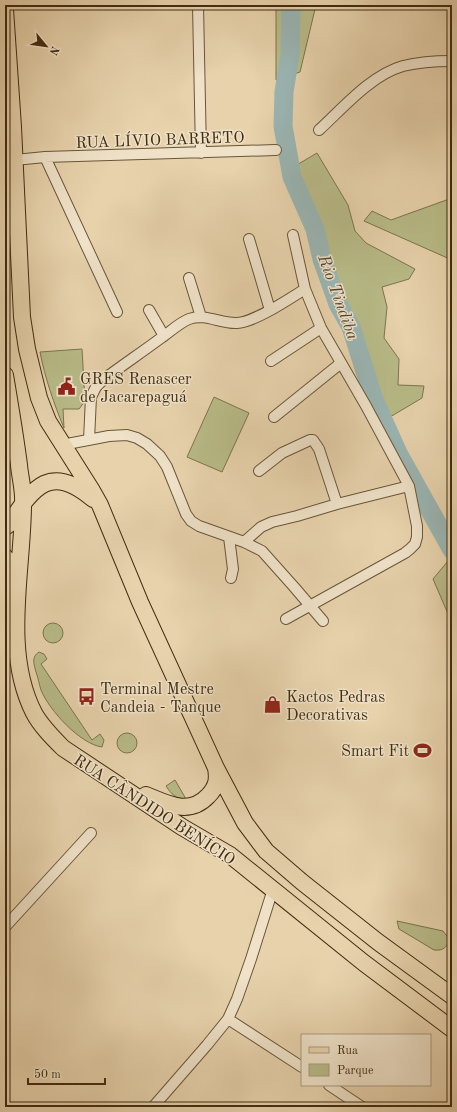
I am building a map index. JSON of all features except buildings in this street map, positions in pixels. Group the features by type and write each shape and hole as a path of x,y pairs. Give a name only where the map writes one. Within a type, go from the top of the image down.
{"main road":[{"name":"RUA CÂNDIDO BENÍCIO","path":"5,9 15,160 22,316 27,349 39,398 48,421 62,445 86,480 100,505 140,602 216,768 245,823 266,851 302,882 378,942 452,996"},
{"name":"RUA CÂNDIDO BENÍCIO","path":"5,375 24,502 17,593 16,635 20,673 26,694 35,714 50,735 63,748 188,831 230,855 364,963 452,1029"},
{"path":"5,527 9,524 30,494 43,485 57,481 66,481 76,486 100,505"},
{"path":"5,557 12,567 17,593"},
{"path":"113,781 175,806 186,807 201,803 212,792 215,788 217,779 216,768"}],"street":[{"path":"198,5 201,153"},
{"path":"319,130 380,77 402,66 428,61 452,61"},
{"name":"RUA LÍVIO BARRETO","path":"15,160 45,157 276,150"},
{"path":"45,157 117,312"},
{"path":"286,619 410,549 415,544 417,537 417,526 409,486 321,328 305,289 293,235"},
{"path":"249,239 270,310"},
{"path":"189,278 201,317"},
{"path":"89,440 91,397 96,387 104,379 188,319 201,317 229,323 248,321 305,289"},
{"path":"149,310 164,336"},
{"path":"271,361 321,328"},
{"path":"274,417 341,362"},
{"path":"62,445 110,436 128,435 147,444 160,456 167,467 186,514 191,521 199,526 253,546 266,556 323,621"},
{"path":"259,471 282,453 313,440 319,450 337,504"},
{"path":"244,542 261,527 272,522 409,486"},
{"path":"230,537 233,569 231,578"},
{"path":"5,927 91,833"},
{"path":"154,1107 207,1046 228,1019 237,999 273,889"},
{"path":"228,1019 301,1066"},
{"path":"330,1086 362,1107"}],"green space":[{"path":"276,5 316,5 300,72 276,80"},
{"path":"317,153 348,205 355,231 366,243 415,269 409,279 382,287 387,307 384,338 399,359 398,385 424,386 422,398 390,417 329,269 318,226 297,181 295,166"},
{"path":"452,198 452,260 364,221 372,211 391,220"},
{"name":"GRES Renascer de Jacarepaguá","path":"82,349 85,401 79,409 63,409 64,428 50,391 40,352"},
{"path":"214,397 249,413 222,472 187,457"},
{"path":"452,560 452,623 433,579 448,561"},
{"path":"53,623 60,626 63,633 60,640 53,643 46,640 43,633 46,626"},
{"path":"39,652 44,654 47,659 41,664 92,740 100,734 104,740 102,747 93,745 75,733 58,716 45,698 34,666 34,658"},
{"path":"127,733 134,736 137,743 134,750 127,753 120,750 117,743 120,736"},
{"path":"175,780 186,799 174,796 166,786"},
{"path":"397,921 443,931 450,940 444,948 434,950 399,929"}],"waterway":[{"name":"Rio Tindiba","path":"291,5 290,55 284,92 283,126 292,177 315,229 322,259 338,304 351,327 374,400 398,453 452,550"}],"place":[{"name":"GRES Renascer de Jacarepaguá","path":"67,387"},
{"name":"Terminal Mestre Candeia - Tanque","path":"87,697"},
{"name":"Kactos Pedras Decorativas","path":"273,705"},
{"name":"Smart Fit","path":"422,750"}]}
